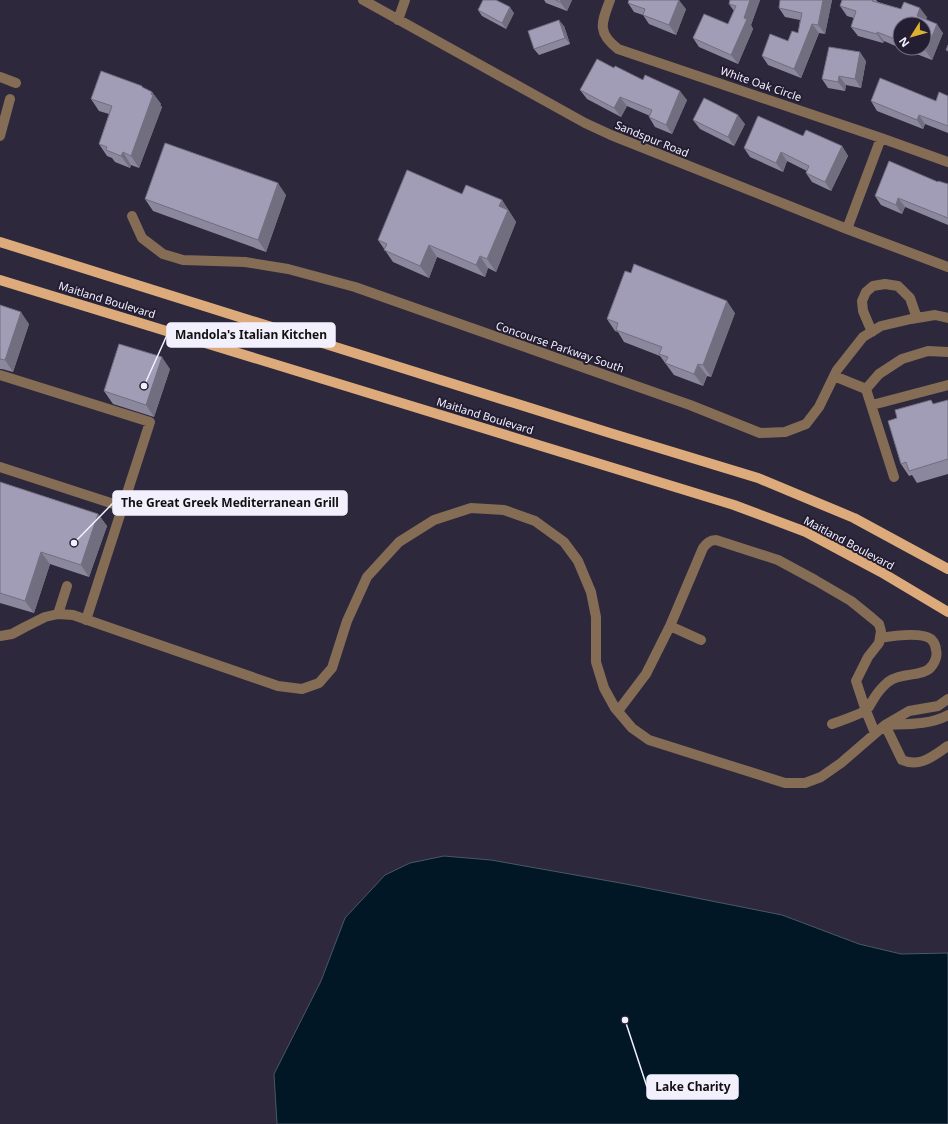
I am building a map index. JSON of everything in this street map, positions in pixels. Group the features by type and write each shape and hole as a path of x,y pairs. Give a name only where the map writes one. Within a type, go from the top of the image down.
{"main road":[{"name":"Maitland Boulevard","path":"0,242 758,478 854,518 948,568"},
{"name":"Maitland Boulevard","path":"0,280 734,505 806,532 881,572 948,612"}],"street":[{"name":"Sandspur Road","path":"363,0 591,126 847,229 948,267"},
{"path":"398,20 405,0"},
{"name":"White Oak Circle","path":"610,0 602,23 604,33 609,42 618,49 948,162"},
{"path":"0,77 16,83"},
{"path":"0,117 10,98 0,136"},
{"path":"847,229 881,138"},
{"name":"Concourse Parkway South","path":"132,216 142,238 163,254 183,260 245,262 274,266 355,287 690,405 760,433 785,432 806,424 819,407 837,370 863,337 881,326 935,315 948,318"},
{"path":"872,332 863,312 862,301 866,292 873,286 885,284 898,286 910,298 917,318"},
{"path":"866,389 879,374 902,359 928,351 948,352"},
{"path":"0,374 150,422 86,620"},
{"path":"834,376 866,389 894,477"},
{"path":"872,405 948,385"},
{"path":"0,467 123,507"},
{"path":"0,636 12,634 45,617 58,614 73,615 278,686 302,689 319,683 332,668 347,621 367,577 399,542 434,520 471,508 504,510 535,521 564,542 578,561 591,592 596,617 596,662 604,688 618,711 632,728 649,740 785,783 805,783 821,777 885,725 909,711 938,706 948,699"},
{"path":"618,711 646,674 670,626 703,548 708,542 716,540 778,560 851,601 879,624 881,631 878,643 868,657 856,680 875,733"},
{"path":"58,614 66,586"},
{"path":"670,626 701,640"},
{"path":"832,724 866,711 878,692 888,682 897,676 928,670 932,665 937,652 935,644 931,639 920,636 900,635 880,638"},
{"path":"885,725 919,723 942,718 948,715"},
{"path":"885,725 902,760 909,763 920,762 931,758 948,746"}],"water":[{"path":"444,856 491,860 626,884 782,915 859,944 901,954 948,953 948,1124 277,1124 274,1074 321,981 345,918 385,875 410,863"}],"building":[{"path":"483,0 496,0 510,7 502,23 478,10"},
{"path":"629,0 679,0 669,25 643,15 645,9 628,3"},
{"path":"730,0 750,0 744,18 747,19 731,55 693,38 704,14 728,24 736,6 729,4"},
{"path":"780,0 823,0 818,25 812,24 794,69 762,56 770,34 788,41 792,31 798,33 802,13 779,8"},
{"path":"842,0 873,0 872,1 901,9 904,2 920,8 917,16 892,16 892,38 877,32 877,34 851,27 856,11 840,6"},
{"path":"559,20 565,38 534,49 528,31"},
{"path":"932,22 937,24 932,36"},
{"path":"829,47 860,52 855,79 839,76 838,82 822,79"},
{"path":"597,59 643,80 645,75 680,91 666,125 649,117 652,110 620,97 614,108 580,90"},
{"path":"101,71 142,86 152,92 151,94 153,95 131,156 123,152 121,156 106,150 107,147 99,144 112,106 91,99"},
{"path":"880,78 936,101 939,92 948,96 948,126 919,115 917,120 871,101"},
{"path":"704,98 738,115 728,137 693,120"},
{"path":"758,116 803,136 806,130 842,146 825,182 806,173 809,166 781,152 776,163 744,148"},
{"path":"165,143 278,183 258,240 145,199"},
{"path":"889,161 938,182 948,184 948,218 898,198 896,205 875,196"},
{"path":"407,170 462,194 466,185 502,200 499,206 508,210 487,259 480,256 476,265 429,245 420,266 384,250 387,244 378,240"},
{"path":"634,264 727,301 703,365 698,364 694,374 665,363 668,357 659,354 662,347 616,330 618,323 607,319 625,271 631,273"},
{"path":"0,305 21,312 5,360 0,359"},
{"path":"119,344 162,357 146,405 104,391"},
{"path":"931,400 933,404 948,400 948,459 909,471 906,462 901,464 888,421 897,418 895,410"},
{"path":"0,482 98,514 81,565 41,552 25,601 0,593"}],"place":[{"name":"Mandola's Italian Kitchen","path":"144,386"},
{"name":"The Great Greek Mediterranean Grill","path":"74,543"},
{"name":"Lake Charity","path":"625,1020"}]}
